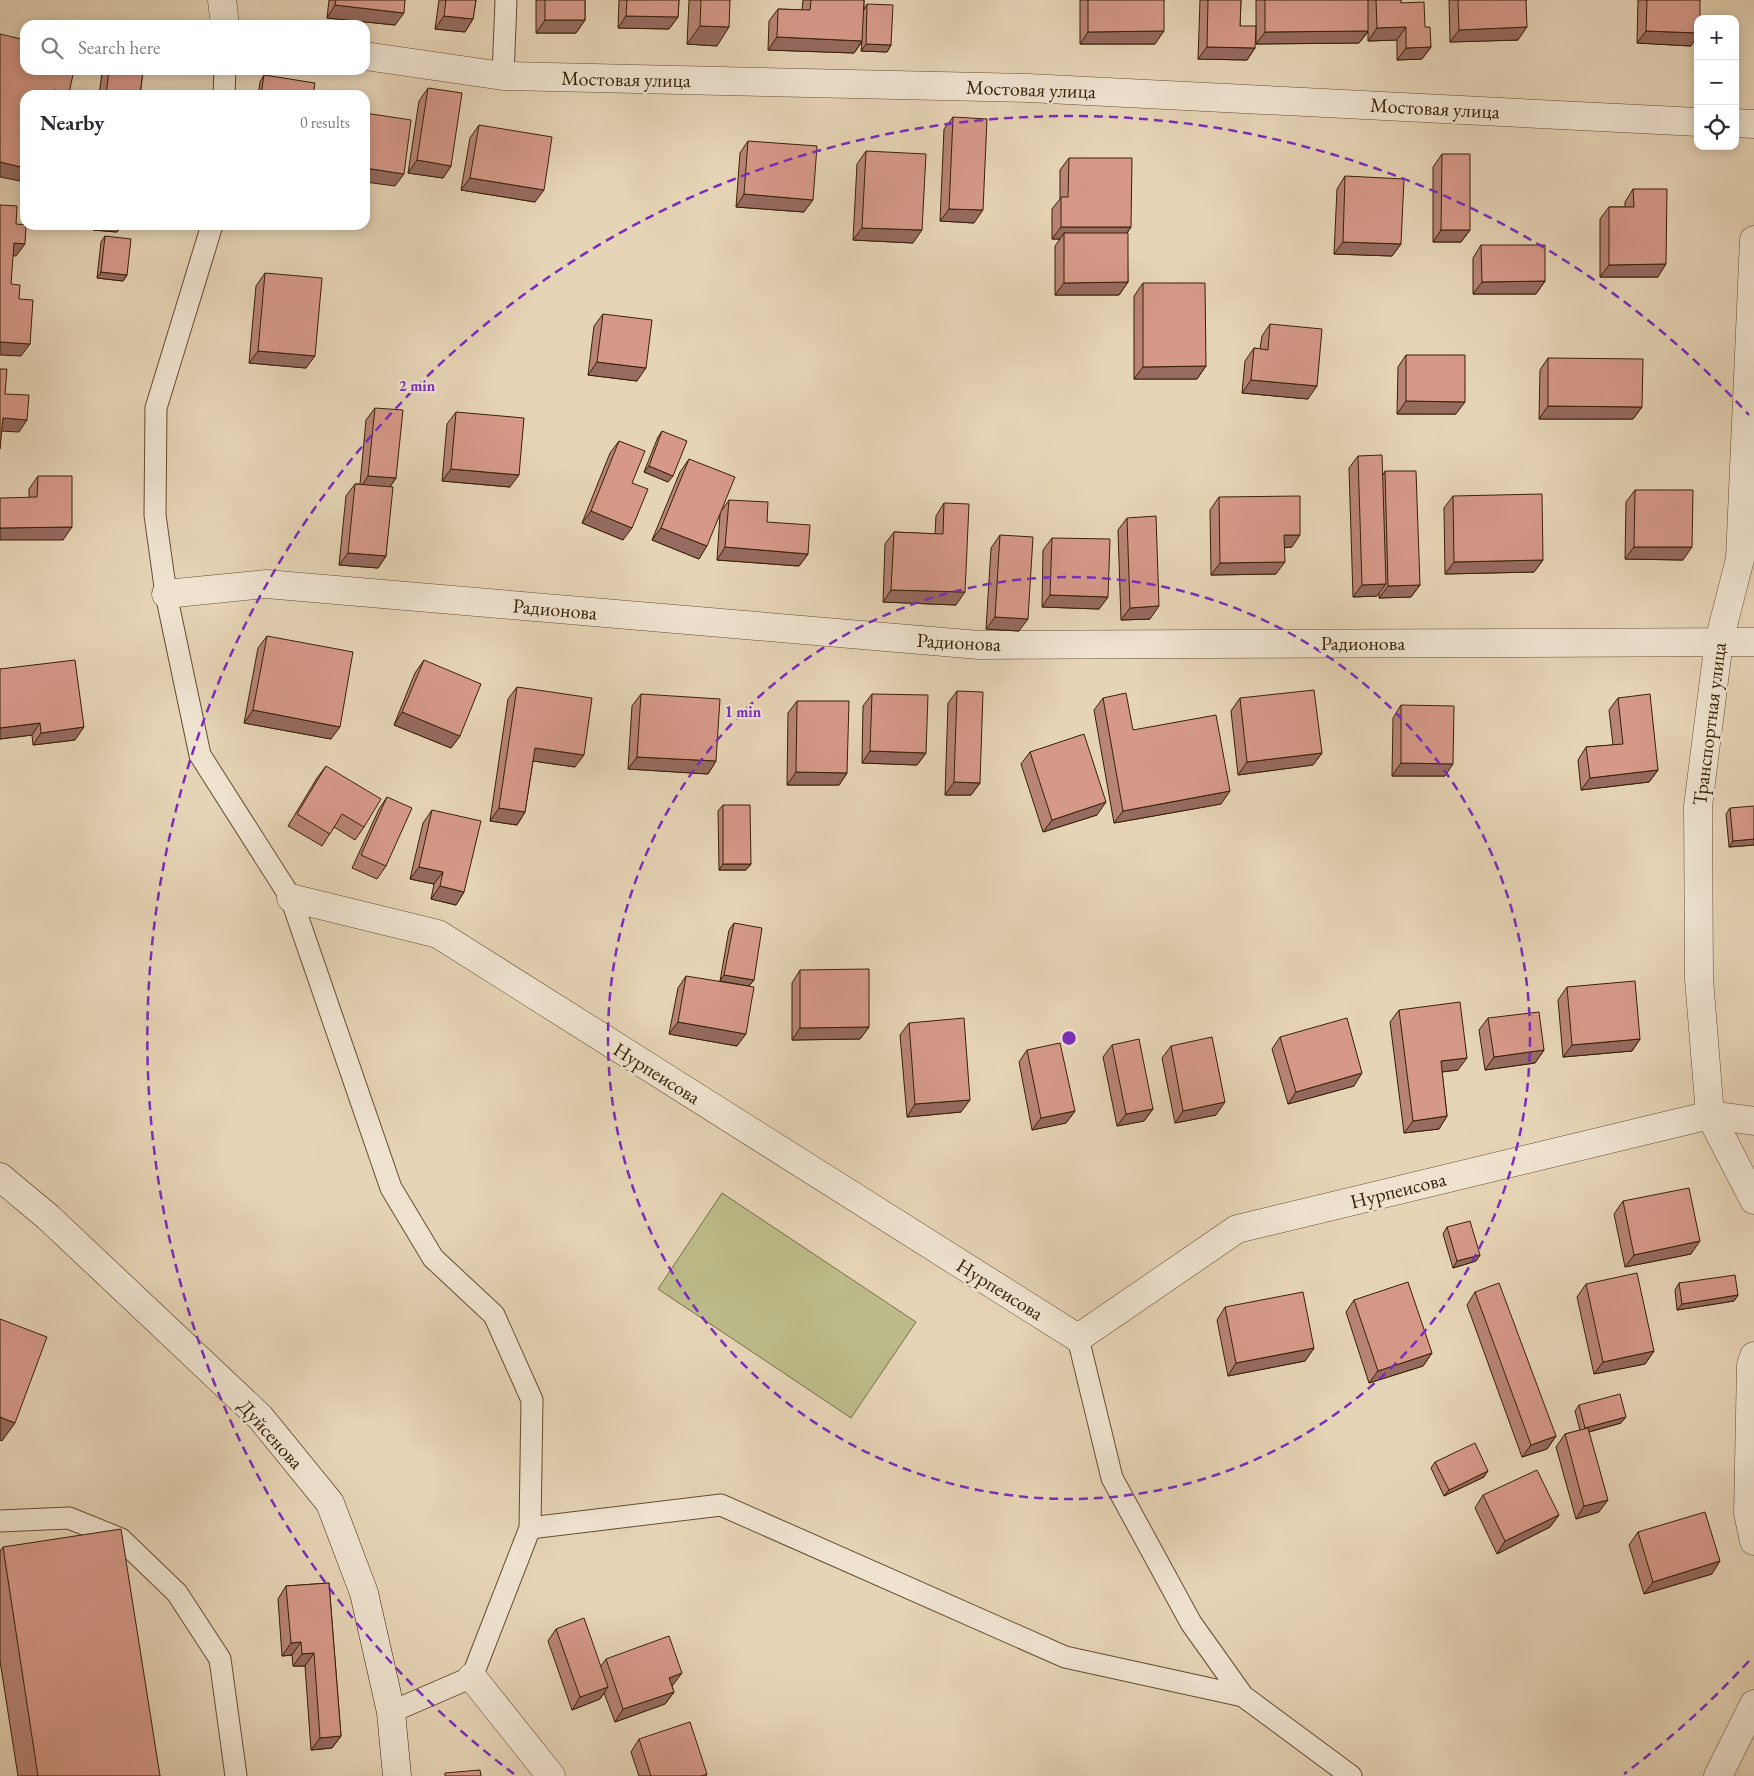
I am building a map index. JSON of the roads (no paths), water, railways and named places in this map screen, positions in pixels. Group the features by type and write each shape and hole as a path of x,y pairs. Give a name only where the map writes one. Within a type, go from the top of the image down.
{"street":[{"path":"222,0 224,20"},
{"name":"Мостовая улица","path":"370,57 503,76 1028,88 1694,122"},
{"path":"1739,123 1754,124"},
{"name":"Транспортная улица","path":"1754,240 1740,558 1719,641 1698,806 1699,979 1710,1115 1754,1200"},
{"name":"Радионова","path":"166,594 266,584 979,645 1754,642"},
{"name":"Нурпеисова","path":"291,898 438,934 1078,1338 1237,1229 1710,1115 1754,1121"},
{"name":"Дуйсенова","path":"0,1177 48,1217 260,1417 330,1502 364,1593 390,1712 397,1776"},
{"path":"1754,1356 1751,1366 1748,1513 1754,1541"},
{"path":"472,1677 552,1776"},
{"path":"1718,1776 1754,1704"}],"lane":[{"path":"503,76 506,0"},
{"path":"224,90 225,75"},
{"path":"210,230 156,408 155,515 166,594 200,755 291,898 391,1188 433,1258 494,1315 532,1400 530,1528 472,1677 390,1712"},
{"path":"1078,1338 1112,1478 1191,1623 1243,1696 1351,1776"},
{"path":"530,1528 721,1505 1065,1658 1243,1696"},
{"path":"0,1521 69,1518 112,1535 121,1539 177,1593 220,1659 236,1776"}]}
